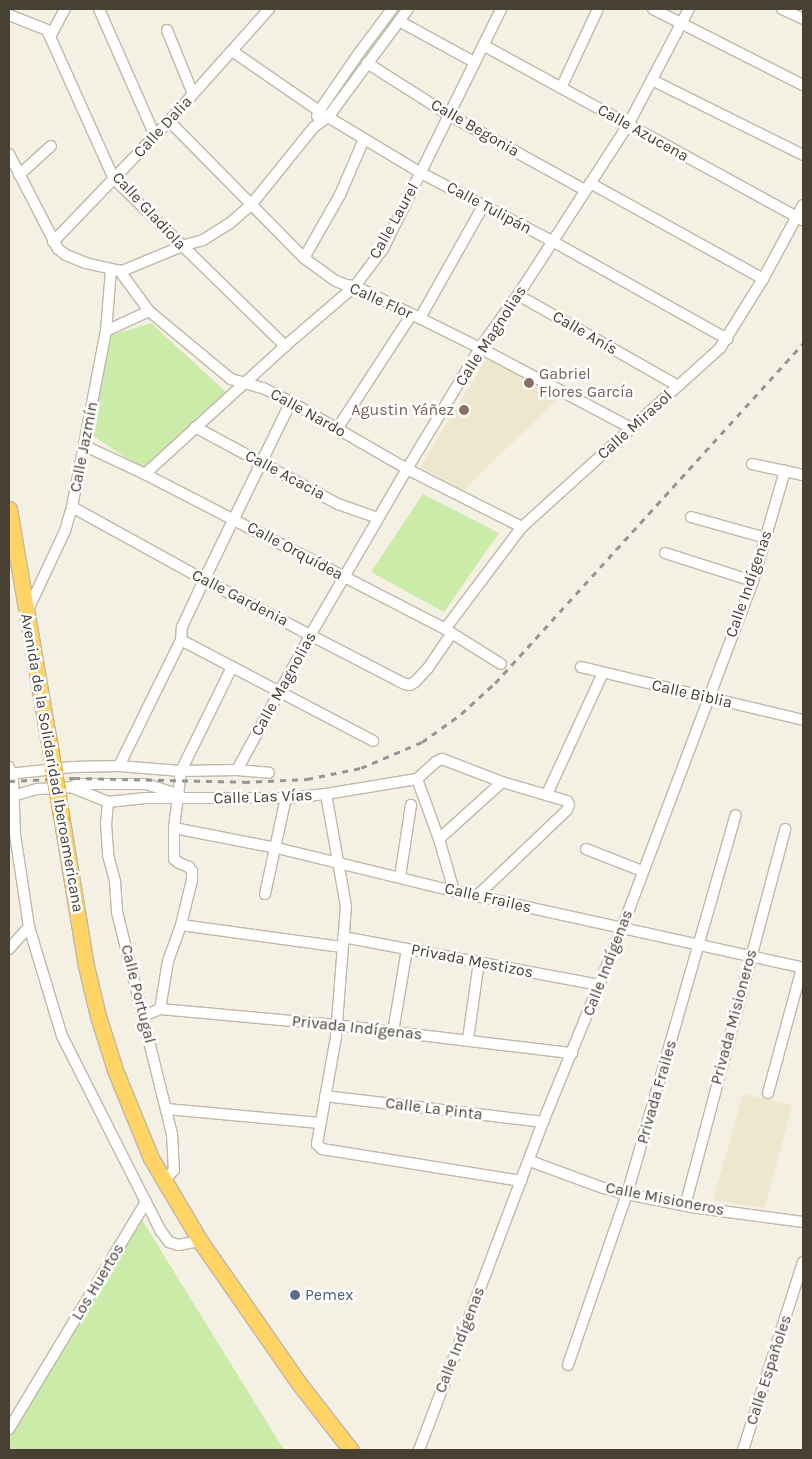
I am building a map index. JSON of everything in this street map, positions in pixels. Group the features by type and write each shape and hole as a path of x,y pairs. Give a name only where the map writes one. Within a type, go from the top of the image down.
{"highway":[{"name":"Avenida de la Solidaridad Iberoamericana","path":"9,509 86,966 98,1016 115,1070 152,1158 164,1181"},
{"path":"164,1181 200,1240 298,1382 351,1450"}],"street":[{"path":"50,36 65,9"},
{"path":"99,9 155,136"},
{"name":"Calle Dalia","path":"53,242 169,121 269,9"},
{"path":"9,154 53,242 66,255 115,270 203,240 230,224 251,205 314,127 392,9"},
{"path":"323,114 367,63 408,9"},
{"name":"Calle Laurel","path":"144,474 285,346 355,286 383,248 501,9"},
{"path":"561,88 598,9"},
{"path":"653,9 803,85"},
{"name":"Calle Magnolias","path":"237,770 311,634 407,469 480,348 518,295 628,125 683,24 689,9"},
{"path":"782,9 803,19"},
{"path":"9,15 47,30 50,36"},
{"path":"398,21 474,62"},
{"path":"167,30 193,94"},
{"name":"Calle Gladiola","path":"50,36 114,179 285,346"},
{"name":"Calle Azucena","path":"483,45 800,218"},
{"name":"Calle Tulipán","path":"232,50 323,114 421,173 552,241 727,339"},
{"name":"Calle Begonia","path":"367,63 449,115 763,279"},
{"path":"652,80 803,155"},
{"name":"Calle Flor","path":"169,121 304,258 336,281 355,286 416,316 631,428"},
{"path":"304,258 340,195 364,138"},
{"path":"20,175 51,146"},
{"name":"Calle Mirasol","path":"410,686 428,668 448,631 522,527 678,386 727,339 800,218 803,205"},
{"path":"337,429 416,316 483,206"},
{"name":"Calle Nardo","path":"115,270 149,310 231,379 263,388 291,402 407,469 522,527"},
{"name":"Calle Jazmín","path":"26,616 38,585 65,531 72,507 106,331 115,270"},
{"name":"Calle Anís","path":"518,295 678,386"},
{"path":"106,331 149,310"},
{"path":"119,766 181,640 182,627 204,580 291,402"},
{"name":"Calle Acacia","path":"195,427 338,504 378,518"},
{"name":"Calle Orquídea","path":"85,446 233,519 448,631 501,664"},
{"path":"752,464 803,475"},
{"name":"Calle Indígenas","path":"419,1450 544,1122 600,986 753,581 784,471"},
{"name":"Calle Gardenia","path":"72,507 204,580 410,686"},
{"path":"691,517 766,538"},
{"path":"665,553 753,581"},
{"path":"181,640 373,741"},
{"path":"160,1009 168,961 181,925 192,871 190,867 179,864 174,859 174,828 181,771 232,667"},
{"name":"Calle Biblia","path":"581,667 803,720"},
{"path":"547,794 603,673"},
{"path":"454,891 439,839 417,780 436,762 442,759 502,782 547,794 566,801 569,805 567,810 478,895"},
{"name":"Calle Las Vías","path":"10,771 119,766 181,771 237,770 269,773"},
{"path":"10,771 15,834 29,927 62,1036 161,1231 169,1242 178,1245 200,1240"},
{"name":"Calle Las Vías","path":"108,802 178,797 286,798 417,780"},
{"path":"439,839 502,782"},
{"path":"11,796 37,789 71,787 78,784 146,784 178,797"},
{"path":"71,787 108,802"},
{"path":"326,794 346,906 336,1025 326,1096 316,1140 319,1148 521,1181"},
{"path":"265,894 277,848 286,798"},
{"name":"Calle Portugal","path":"108,802 106,824 108,855 115,882 117,912 172,1134 174,1170 164,1181"},
{"path":"400,877 411,805"},
{"name":"Privada Frailes","path":"568,1365 627,1194 736,815"},
{"name":"Calle Frailes","path":"174,828 277,848 454,891 802,968"},
{"name":"Privada Misioneros","path":"685,1206 785,829"},
{"path":"586,848 642,871"},
{"name":"Privada Mestizos","path":"181,925 407,948 600,986"},
{"path":"9,949 29,927"},
{"path":"393,1032 407,948"},
{"path":"468,1039 479,962"},
{"path":"768,1093 802,968"},
{"name":"Privada Indígenas","path":"144,1016 160,1009 468,1039 572,1053"},
{"name":"Calle La Pinta","path":"326,1096 544,1122"},
{"path":"166,1109 320,1123"},
{"name":"Calle Misioneros","path":"530,1161 602,1188 627,1194 685,1206 803,1222"},
{"name":"Los Huertos","path":"9,1429 146,1202"},
{"name":"Calle Españoles","path":"743,1450 803,1262"}],"shaded area":[{"path":"487,358 561,395 464,490 420,467"},
{"path":"743,1094 792,1105 765,1208 713,1200"}],"green space":[{"path":"151,323 228,394 143,469 92,435 109,336"},
{"path":"423,494 499,533 444,612 371,572"},
{"path":"139,1215 284,1450 9,1450 9,1431"}],"railway":[{"path":"9,781 74,778 244,782 307,779 361,768 422,742 461,714 495,683 803,343"}],"place":[{"name":"Gabriel Flores García","path":"529,383"},
{"name":"Agustin Yáñez","path":"464,410"},
{"name":"Pemex","path":"295,1295"}]}
